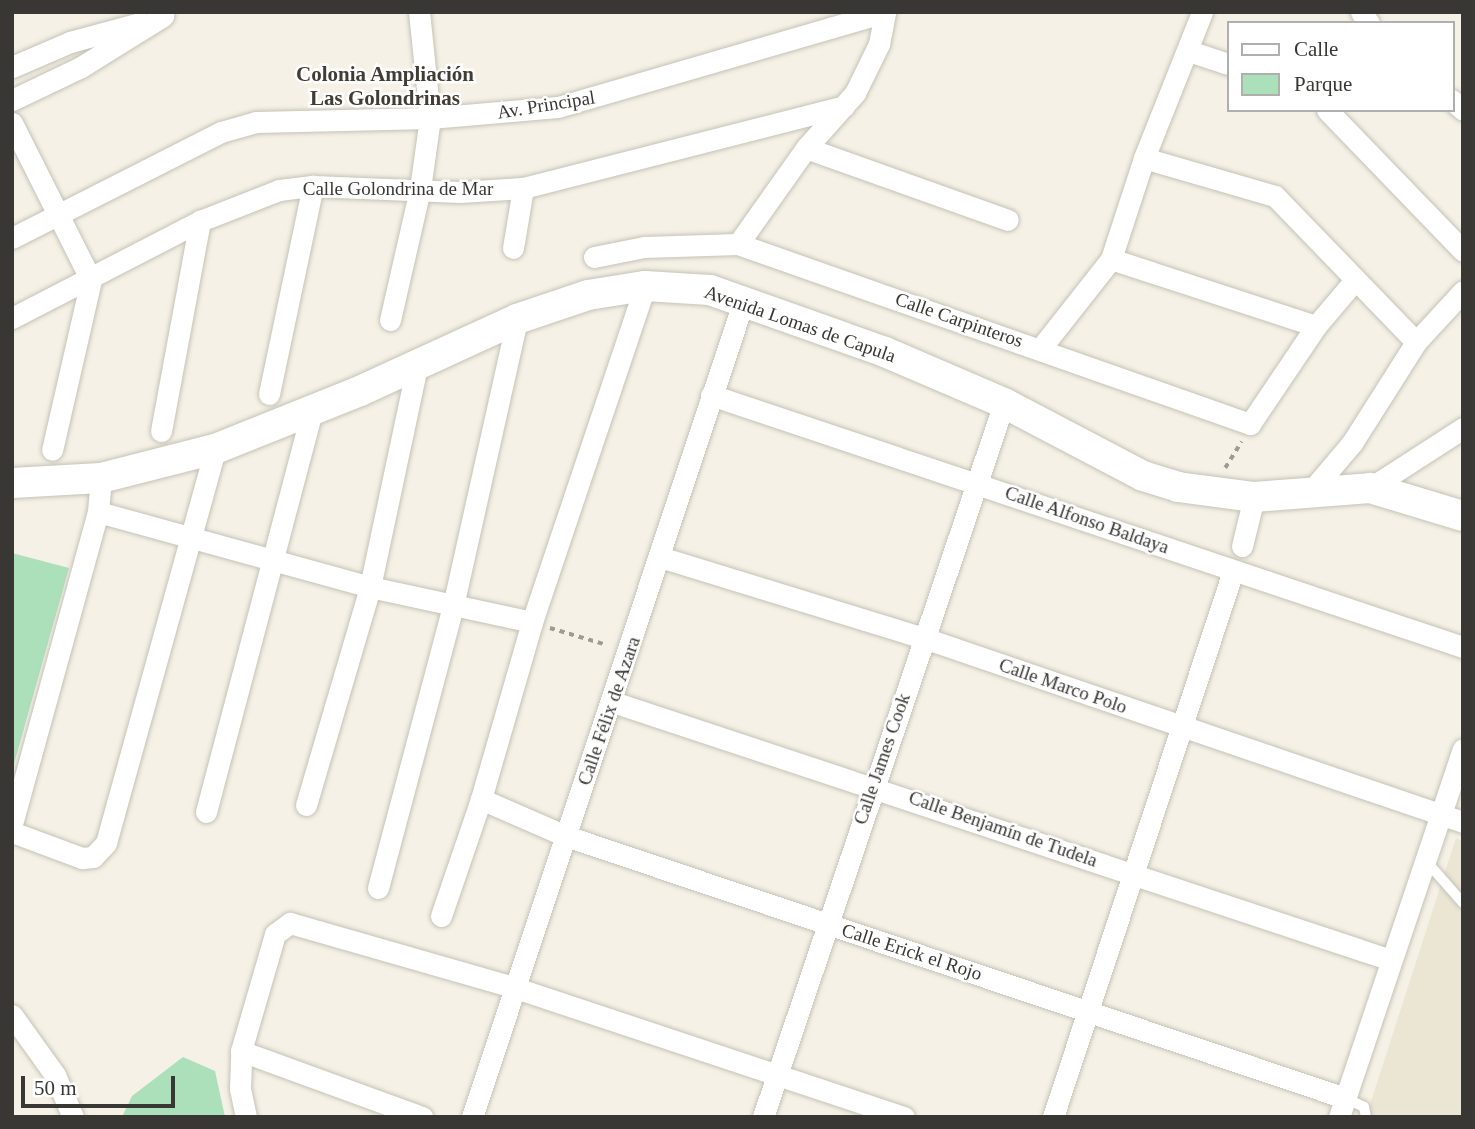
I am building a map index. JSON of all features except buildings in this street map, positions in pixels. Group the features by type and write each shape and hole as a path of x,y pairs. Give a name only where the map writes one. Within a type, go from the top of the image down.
{"street":[{"path":"390,320 420,189 429,118 419,12"},
{"path":"738,244 806,148 844,106 868,71 884,12"},
{"name":"Av. Principal","path":"12,238 221,132 257,122 429,118 558,107 884,12"},
{"name":"Calle Carpinteros","path":"594,257 644,247 738,244 1041,348 1111,259 1144,158 1189,51 1202,12"},
{"path":"12,67 70,42 167,14"},
{"path":"12,100 81,67 167,14"},
{"path":"1189,51 1226,63"},
{"name":"Calle Golondrina de Mar","path":"12,318 91,280 200,221 251,198 313,186 460,192 523,187 844,106"},
{"path":"1329,112 1463,251"},
{"path":"12,123 56,217 91,280 52,450"},
{"path":"806,148 1008,220"},
{"path":"1144,158 1275,196 1416,342"},
{"path":"269,394 313,186"},
{"path":"513,248 523,187"},
{"path":"161,431 200,221"},
{"path":"1111,259 1315,326"},
{"path":"1041,348 1250,424 1315,326 1355,281"},
{"path":"440,916 481,799 532,622 645,286"},
{"name":"Avenida Lomas de Capula","path":"12,483 101,478 215,449 312,411 517,319 587,295 645,286 710,290 885,352 1004,403 1143,475 1203,493 1254,497 1307,496 1370,488 1463,516"},
{"path":"1307,496 1352,443 1416,342 1459,301"},
{"name":"Calle Félix de Azara","path":"471,1117 513,987 613,702 743,303"},
{"path":"378,888 453,606 517,319"},
{"path":"306,805 370,587 418,362"},
{"name":"Calle Alfonso Baldaya","path":"711,395 978,482 1463,647"},
{"name":"Calle James Cook","path":"763,1117 1004,403"},
{"path":"206,812 312,411"},
{"path":"1370,488 1463,428"},
{"path":"12,832 82,858 93,858 106,843 189,535 215,449"},
{"path":"12,824 98,512 101,478"},
{"path":"1242,546 1254,497"},
{"path":"98,512 370,587 532,622"},
{"name":"Calle Marco Polo","path":"660,557 923,638 1463,822"},
{"path":"1053,1117 1234,571"},
{"name":"Calle Benjamín de Tudela","path":"613,702 873,785 1391,960"},
{"path":"1342,1108 1463,749"},
{"name":"Calle Erick el Rojo","path":"481,799 566,836 826,925 1088,1010 1342,1108"},
{"path":"246,1117 240,1089 241,1051 275,934 282,926 299,923 513,987 904,1117"},
{"path":"12,1016 37,1044 73,1117"},
{"path":"241,1051 422,1117"}],"lane":[{"path":"1426,861 1463,903"},
{"path":"1342,1108 1364,1107 1366,1117"}],"path":[{"path":"1203,493 1232,460 1250,424"},
{"path":"532,622 629,652"}],"shaded area":[{"path":"1456,838 1463,841 1463,1117 1366,1117"}],"green space":[{"path":"12,553 69,568 12,771"},
{"path":"183,1057 215,1071 225,1117 122,1117 132,1096"}],"district":[{"name":"Colonia Ampliación Las Golondrinas","path":"385,86"}]}
